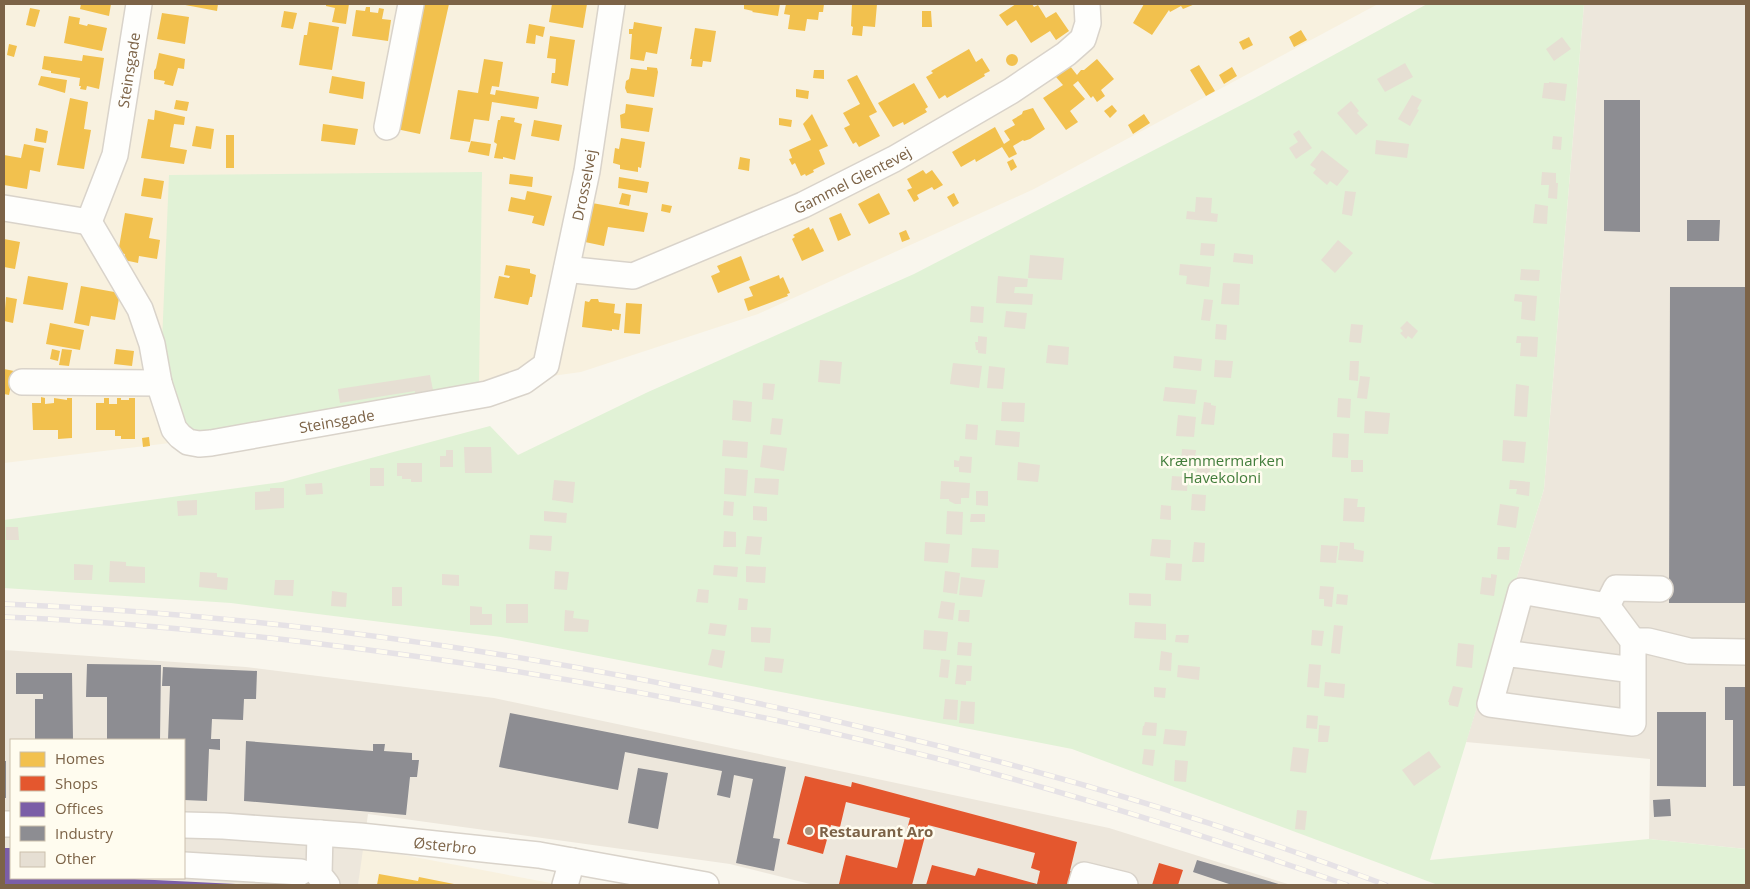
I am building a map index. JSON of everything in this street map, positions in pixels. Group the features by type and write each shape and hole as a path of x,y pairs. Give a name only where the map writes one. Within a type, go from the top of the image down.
{"street":[{"name":"Steinsgade","path":"139,4 115,155 89,222 140,309 152,344 159,383 174,429 180,436 188,442 199,444 486,394 524,381 546,365"},
{"path":"387,127 411,4"},
{"name":"Drosselvej","path":"546,365 588,171 612,4"},
{"name":"Gammel Glentevej","path":"567,268 634,276 819,197 894,159 1011,91 1066,54 1083,39 1088,23 1087,4"},
{"path":"4,208 89,222"},
{"path":"22,382 159,383"},
{"path":"1607,606 1616,588 1660,589"},
{"path":"1521,591 1607,606 1633,641 1633,722 1490,704 1521,591"},
{"path":"1633,641 1648,641 1690,651 1746,652"},
{"path":"1504,653 1633,670"},
{"name":"Østerbro","path":"185,825 360,836 529,854 706,885"},
{"path":"320,833 319,876 328,885"},
{"path":"565,885 572,861"},
{"path":"185,865 301,872"},
{"path":"1080,885 1084,875 1125,885"}],"shaded area":[{"path":"4,4 1378,4 1034,189 758,314 581,372 479,386 170,443 4,463"},
{"path":"1584,4 1746,4 1746,849 1649,839 1650,759 1466,742 1544,489"},
{"path":"4,650 246,667 494,698 1109,828 1291,885 814,885 730,864 368,814 358,885 4,885"},
{"path":"362,847 561,885 358,885"}],"green space":[{"name":"Kræmmermarken Havekoloni","path":"1427,4 1584,4 1544,489 1430,860 1649,839 1746,849 1746,885 1438,885 1072,749 501,637 231,603 4,588 4,520 282,482 490,426 518,455 648,392 914,274 1255,98"},
{"path":"482,172 479,386 194,436 181,420 167,386 162,342 169,175"}],"building: Homes":[{"path":"81,4 111,4 109,16 80,9"},
{"path":"180,4 218,4 217,11"},
{"path":"326,4 349,4 346,24 332,22 335,8 326,6"},
{"path":"416,4 449,4 420,134 387,127"},
{"path":"552,4 587,4 583,28 549,22"},
{"path":"744,4 780,4 778,16 752,12 744,9"},
{"path":"786,4 824,4 823,12 819,12 818,20 807,19 805,31 788,29 790,15 784,14"},
{"path":"852,4 877,4 875,27 863,26 862,36 852,35"},
{"path":"1016,4 1032,4 1034,7 1038,5 1046,18 1056,12 1069,31 1056,40 1050,31 1031,43 1016,20 1007,26 999,15"},
{"path":"1144,4 1195,4 1183,9 1181,6 1170,12 1169,10 1152,35 1133,23"},
{"path":"366,7 370,7 370,12 378,13 379,8 384,9 382,19 391,20 388,41 352,36 356,10 365,11"},
{"path":"30,8 40,10 35,27 26,25"},
{"path":"284,11 297,13 293,29 281,27"},
{"path":"922,11 931,11 932,27 922,27"},
{"path":"162,13 189,17 185,44 157,39"},
{"path":"69,16 80,18 79,24 107,28 102,51 64,43"},
{"path":"309,22 339,27 332,70 299,65 304,35 307,35"},
{"path":"634,22 662,27 657,54 646,52 644,61 630,59 632,34 629,34 629,29 633,29"},
{"path":"529,24 545,27 543,37 536,35 535,44 526,43"},
{"path":"695,28 716,31 711,62 703,61 702,67 691,66 692,59 690,59"},
{"path":"1301,30 1307,40 1294,47 1289,37"},
{"path":"550,36 575,40 568,86 551,83 552,73 555,73 556,59 547,58"},
{"path":"1249,37 1253,45 1243,50 1239,42"},
{"path":"9,44 17,46 14,57 7,55"},
{"path":"969,49 976,62 982,58 990,71 984,74 985,76 947,98 945,95 939,99 926,77 933,73 931,71"},
{"path":"159,53 185,59 184,69 178,68 173,86 164,84 165,81 154,79 154,71"},
{"path":"1010,54 1014,54 1018,60 1014,66 1010,66 1006,62 1006,58"},
{"path":"83,55 104,58 99,89 87,86 86,90 80,89 80,78 51,73 51,71 42,69 44,56 82,61"},
{"path":"484,59 503,62 499,87 492,86 490,94 495,95 496,90 539,97 537,109 492,102 489,121 474,119 470,142 450,139 458,90 478,93"},
{"path":"1097,59 1114,79 1101,90 1105,96 1097,102 1093,96 1091,98 1078,81 1073,85 1085,99 1070,111 1078,122 1066,130 1043,98 1063,85 1056,77 1070,66 1077,75"},
{"path":"1199,65 1215,91 1206,96 1190,70"},
{"path":"647,67 657,68 658,72 654,97 627,93 625,88 626,81 629,79 631,68 647,70"},
{"path":"1232,67 1237,76 1224,84 1219,75"},
{"path":"814,70 824,70 824,79 813,78"},
{"path":"857,75 877,112 869,116 880,136 859,147 856,142 853,144 844,128 850,125 843,113 860,104 847,80"},
{"path":"41,76 67,80 65,93 38,85"},
{"path":"332,76 365,82 363,99 329,93"},
{"path":"914,83 928,107 925,109 927,112 904,125 903,122 893,127 878,103"},
{"path":"796,89 809,91 808,99 796,97"},
{"path":"70,98 88,102 84,129 91,130 84,169 57,165"},
{"path":"176,100 189,102 187,111 174,109"},
{"path":"626,104 653,108 649,132 621,128 620,115 625,113"},
{"path":"1112,105 1117,111 1110,118 1104,111"},
{"path":"1033,108 1045,129 1030,139 1023,140 1013,146 1017,154 1009,158 1002,147 976,162 975,159 961,167 952,152 995,127 1004,144 1010,140 1004,131 1015,125 1012,120 1022,114 1023,111"},
{"path":"155,110 185,117 184,125 174,124 170,147 187,150 184,164 141,158 148,119 154,120"},
{"path":"812,114 828,146 819,150 825,164 806,176 805,174 801,176 795,163 792,165 789,159 792,158 789,150 811,140 803,124"},
{"path":"1144,114 1150,123 1133,134 1128,125"},
{"path":"501,116 515,118 514,122 522,124 515,160 503,157 503,159 494,158 497,144 494,142 498,120 500,120"},
{"path":"779,118 792,120 791,127 779,125"},
{"path":"534,120 562,125 559,141 531,136"},
{"path":"323,124 358,129 355,145 321,141"},
{"path":"196,126 214,129 211,149 192,146"},
{"path":"36,128 48,131 46,143 34,141"},
{"path":"226,135 234,135 234,168 226,168"},
{"path":"621,138 645,142 641,168 638,167 638,172 620,169 620,165 613,163 615,148 619,149"},
{"path":"471,141 491,144 489,156 468,152"},
{"path":"24,144 44,148 40,172 30,170 27,189 4,185 4,155 21,158"},
{"path":"740,157 750,159 749,171 738,169"},
{"path":"1013,159 1017,167 1011,171 1007,162"},
{"path":"923,170 926,174 932,170 943,185 934,190 932,187 917,195 919,199 914,202 907,190 912,188 907,179"},
{"path":"510,174 533,177 532,187 509,184"},
{"path":"619,177 649,182 647,193 618,188"},
{"path":"144,178 164,181 161,199 141,196"},
{"path":"527,191 552,196 544,226 532,223 534,216 508,211 511,197 525,200"},
{"path":"622,193 631,195 629,206 619,204"},
{"path":"879,193 890,214 869,224 858,204"},
{"path":"954,193 959,203 953,207 947,197"},
{"path":"592,203 648,213 644,232 608,227 604,246 585,242"},
{"path":"662,204 672,206 670,213 661,211"},
{"path":"125,213 153,218 149,238 160,240 157,259 139,256 138,263 124,260 125,254 118,253"},
{"path":"841,213 851,235 838,241 829,218"},
{"path":"809,227 810,230 813,228 824,251 802,261 792,239 795,237 793,235"},
{"path":"906,230 910,239 902,242 899,233"},
{"path":"4,239 20,242 15,269 4,267"},
{"path":"741,256 750,280 718,293 711,276 720,272 717,266"},
{"path":"506,265 530,269 530,273 536,275 532,297 530,297 528,305 494,298 499,276 509,278 510,276 504,275"},
{"path":"779,275 780,279 783,277 790,293 787,294 788,296 748,311 744,299 753,296 749,287"},
{"path":"28,276 68,283 63,310 23,304"},
{"path":"81,286 120,293 115,320 91,316 89,326 74,323"},
{"path":"6,297 17,299 13,323 4,321"},
{"path":"591,299 615,304 614,313 621,314 619,330 612,329 612,331 582,327 585,301 589,302"},
{"path":"626,303 642,304 640,334 624,333"},
{"path":"50,323 84,330 80,350 46,344"},
{"path":"52,349 60,351 58,361 50,359"},
{"path":"62,349 72,350 69,366 59,365"},
{"path":"116,349 134,351 132,366 114,364"},
{"path":"4,369 14,371 9,395 4,394"},
{"path":"41,397 45,398 45,404 54,403 54,398 67,400 67,398 72,398 72,438 58,439 58,430 33,430 32,403 41,403"},
{"path":"104,398 109,398 109,404 117,404 117,398 129,400 129,398 135,398 135,439 121,439 121,436 115,436 115,430 96,430 96,403 104,403"},
{"path":"149,437 150,446 143,447 142,438"},
{"path":"379,874 418,881 419,877 459,885 377,885"}],"building: Shops":[{"path":"805,776 851,787 852,782 1077,842 1070,871 1075,873 1072,885 926,885 932,865 975,876 978,868 1037,884 1040,871 1031,868 1035,853 928,825 912,885 839,884 846,855 897,868 910,818 846,802 840,827 831,825 823,854 787,844"},
{"path":"1159,863 1183,870 1178,885 1152,885"}],"building: Offices":[{"path":"4,848 10,848 10,879 134,879 236,884 236,885 4,885"}],"building: Industry":[{"path":"1604,100 1640,100 1640,232 1604,231"},
{"path":"1687,220 1720,220 1719,241 1687,241"},
{"path":"1670,287 1746,287 1746,603 1669,603"},
{"path":"87,664 161,665 160,739 107,739 107,697 86,697"},
{"path":"163,667 257,671 256,699 244,699 243,720 212,719 211,739 220,739 220,750 209,749 207,801 185,800 185,739 168,739 170,686 162,686"},
{"path":"16,673 72,673 73,739 35,739 35,699 43,699 43,694 16,694"},
{"path":"1725,687 1746,687 1746,786 1733,786 1733,720 1725,720"},
{"path":"1657,712 1706,712 1706,787 1657,786"},
{"path":"510,713 786,767 773,838 780,839 774,871 736,863 753,779 734,775 730,798 717,795 722,771 625,752 618,790 499,767"},
{"path":"246,741 373,751 373,744 385,744 384,751 412,753 412,760 419,760 417,777 410,777 406,815 244,801"},
{"path":"4,761 6,761 6,798 4,798"},
{"path":"638,768 668,773 658,829 628,823"},
{"path":"1670,799 1671,816 1654,817 1653,800"},
{"path":"1197,860 1282,885 1232,885 1193,872"}],"building: Other":[{"path":"1562,37 1571,49 1554,61 1546,49"},
{"path":"1405,63 1413,77 1385,92 1377,79"},
{"path":"1544,83 1567,84 1565,101 1542,98"},
{"path":"1412,95 1422,100 1410,126 1398,119"},
{"path":"1351,101 1359,111 1357,113 1368,125 1356,135 1337,113"},
{"path":"1299,130 1312,148 1296,159 1289,148 1298,142 1293,134"},
{"path":"1553,136 1562,137 1561,150 1552,149"},
{"path":"1376,140 1409,144 1407,158 1375,154"},
{"path":"1322,150 1349,171 1337,186 1330,181 1327,185 1313,173 1316,169 1310,165"},
{"path":"1542,172 1556,173 1556,183 1558,183 1557,199 1548,198 1549,185 1541,185"},
{"path":"1345,191 1356,192 1352,216 1342,214"},
{"path":"1196,197 1212,198 1211,213 1218,214 1217,222 1186,219 1187,211 1195,212"},
{"path":"1535,204 1548,206 1547,224 1533,223"},
{"path":"1338,240 1353,253 1335,273 1321,260"},
{"path":"1201,243 1215,244 1214,256 1200,255"},
{"path":"1234,253 1253,255 1253,264 1233,262"},
{"path":"1030,255 1064,258 1062,280 1028,278"},
{"path":"1180,264 1211,267 1209,287 1186,284 1187,276 1179,275"},
{"path":"1521,269 1540,270 1539,281 1520,280"},
{"path":"998,276 1028,279 1027,287 1015,287 1014,293 1033,294 1032,305 996,303"},
{"path":"1223,283 1240,284 1239,305 1221,304"},
{"path":"1515,294 1537,296 1535,321 1521,319 1522,302 1514,301"},
{"path":"1204,299 1213,300 1210,321 1201,320"},
{"path":"971,306 984,307 983,323 970,322"},
{"path":"1006,311 1027,313 1025,329 1004,327"},
{"path":"1407,321 1418,331 1412,339 1408,336 1406,339 1400,333 1403,331 1400,328"},
{"path":"1216,324 1227,325 1226,340 1215,339"},
{"path":"1351,324 1363,325 1361,343 1349,342"},
{"path":"978,336 987,337 986,354 978,353 978,350 976,350 975,342 978,342"},
{"path":"1517,336 1538,337 1537,357 1520,356 1521,343 1516,343"},
{"path":"1048,345 1069,347 1068,365 1046,363"},
{"path":"1174,356 1202,359 1201,371 1173,368"},
{"path":"820,360 842,362 840,384 818,382"},
{"path":"1215,360 1233,361 1231,378 1214,377"},
{"path":"1350,361 1359,361 1358,381 1349,380"},
{"path":"953,363 982,366 979,388 950,384"},
{"path":"989,366 1005,368 1003,389 987,388"},
{"path":"430,375 433,390 415,393 415,391 340,403 338,389"},
{"path":"1360,376 1370,377 1367,399 1357,398"},
{"path":"763,383 775,384 773,400 762,399"},
{"path":"1516,384 1529,386 1527,417 1514,416"},
{"path":"1165,387 1197,390 1195,404 1163,401"},
{"path":"1338,398 1351,399 1350,418 1337,417"},
{"path":"733,400 752,402 751,422 732,420"},
{"path":"1002,402 1025,403 1024,422 1001,421"},
{"path":"1204,402 1216,406 1214,425 1201,424"},
{"path":"1365,411 1390,413 1388,434 1364,433"},
{"path":"1178,415 1196,417 1194,437 1176,436"},
{"path":"772,418 783,419 781,435 770,434"},
{"path":"966,424 978,425 977,440 965,439"},
{"path":"996,430 1020,432 1019,447 995,445"},
{"path":"1333,433 1349,434 1348,458 1332,457"},
{"path":"723,440 748,442 747,458 722,456"},
{"path":"1503,440 1526,442 1524,463 1502,461"},
{"path":"763,445 787,448 784,471 760,467"},
{"path":"464,447 491,447 492,473 465,473"},
{"path":"1182,449 1196,450 1194,464 1181,463"},
{"path":"446,450 453,450 453,467 440,467 440,456 446,456"},
{"path":"960,456 972,457 971,473 959,472 959,467 954,467 954,460 959,461"},
{"path":"1198,456 1211,457 1209,480 1196,479"},
{"path":"1351,460 1363,460 1363,472 1351,472"},
{"path":"1018,462 1040,465 1038,482 1017,480"},
{"path":"397,463 422,463 422,482 411,482 411,479 402,479 402,476 397,476"},
{"path":"370,468 384,468 384,486 370,486"},
{"path":"725,468 748,470 746,496 724,494"},
{"path":"1172,476 1188,477 1187,491 1171,490"},
{"path":"755,478 779,479 778,495 754,493"},
{"path":"554,480 575,482 573,503 552,500"},
{"path":"1510,480 1530,482 1529,496 1516,494 1517,489 1509,489"},
{"path":"941,481 970,483 969,498 961,498 961,504 955,504 949,501 949,499 940,499"},
{"path":"322,483 323,494 306,495 305,484"},
{"path":"270,488 284,488 284,508 255,510 255,492 270,491"},
{"path":"976,491 988,491 988,506 976,505"},
{"path":"1192,494 1206,495 1205,511 1191,510"},
{"path":"1344,498 1358,499 1357,507 1365,507 1364,522 1343,521"},
{"path":"197,500 197,515 178,516 177,501"},
{"path":"724,501 734,502 733,516 723,515"},
{"path":"1500,504 1519,507 1516,528 1497,525"},
{"path":"1161,505 1171,506 1171,520 1160,519"},
{"path":"753,506 767,507 767,521 753,520"},
{"path":"544,511 567,513 566,523 544,521"},
{"path":"947,511 963,512 962,535 946,534"},
{"path":"971,514 985,514 985,522 970,522"},
{"path":"6,527 18,527 19,540 6,540"},
{"path":"724,531 736,532 736,547 723,547"},
{"path":"530,535 552,536 551,551 529,549"},
{"path":"747,536 762,537 760,555 745,554"},
{"path":"1152,539 1171,540 1170,558 1150,556"},
{"path":"925,542 950,544 948,563 924,561"},
{"path":"1194,542 1205,543 1204,562 1192,562"},
{"path":"1340,542 1354,543 1354,549 1364,551 1363,562 1338,560"},
{"path":"1321,545 1338,546 1336,563 1320,562"},
{"path":"1498,547 1510,547 1509,560 1497,559"},
{"path":"972,548 999,550 998,568 971,567"},
{"path":"110,561 126,562 126,566 145,567 145,583 109,582"},
{"path":"1166,563 1182,564 1181,581 1165,580"},
{"path":"74,564 93,565 92,580 74,580"},
{"path":"714,565 738,567 737,577 713,575"},
{"path":"746,566 766,567 765,583 746,582"},
{"path":"555,571 569,572 567,590 554,589"},
{"path":"945,571 960,573 957,594 943,592"},
{"path":"200,572 217,573 217,577 228,578 227,590 199,587"},
{"path":"442,574 459,575 459,586 442,585"},
{"path":"1491,574 1497,575 1494,596 1480,594 1482,577 1491,578"},
{"path":"961,577 985,580 982,597 959,595"},
{"path":"275,580 294,580 293,596 274,595"},
{"path":"1320,586 1334,587 1332,607 1324,606 1324,599 1319,599"},
{"path":"392,587 402,587 402,606 392,606"},
{"path":"698,589 709,590 708,603 696,602"},
{"path":"332,591 347,593 346,607 331,606"},
{"path":"1129,593 1151,594 1151,606 1129,605"},
{"path":"1337,594 1348,595 1347,605 1336,604"},
{"path":"739,598 748,599 747,610 738,610"},
{"path":"941,601 955,603 953,620 938,618"},
{"path":"506,604 528,604 528,623 506,623"},
{"path":"470,606 482,607 482,614 492,614 492,625 470,625"},
{"path":"565,610 574,611 573,618 589,620 588,632 564,631"},
{"path":"959,610 970,610 969,622 958,621"},
{"path":"1135,622 1166,624 1166,640 1134,638"},
{"path":"710,623 727,625 725,636 708,634"},
{"path":"1334,625 1343,626 1340,654 1331,653"},
{"path":"751,627 771,628 770,643 751,642"},
{"path":"924,630 948,632 946,651 923,649"},
{"path":"1312,630 1324,631 1322,646 1311,645"},
{"path":"1176,635 1189,635 1188,643 1175,642"},
{"path":"958,642 972,643 971,656 957,655"},
{"path":"1458,643 1474,645 1472,668 1456,666"},
{"path":"712,649 725,651 722,668 708,665"},
{"path":"1161,651 1172,653 1171,671 1159,670"},
{"path":"765,657 784,659 782,673 764,671"},
{"path":"941,659 950,660 948,678 939,677"},
{"path":"1309,664 1321,665 1319,688 1307,687"},
{"path":"957,665 972,666 971,681 966,681 966,685 955,684"},
{"path":"1178,665 1200,667 1199,680 1177,677"},
{"path":"1325,682 1345,684 1344,698 1324,696"},
{"path":"1453,686 1463,688 1458,707 1449,705 1448,702"},
{"path":"1154,687 1166,688 1165,698 1154,697"},
{"path":"945,699 958,700 957,720 943,719"},
{"path":"961,701 975,702 974,724 959,723"},
{"path":"1307,715 1318,716 1317,729 1306,728"},
{"path":"1145,722 1157,723 1156,736 1142,735"},
{"path":"1319,725 1330,726 1328,742 1318,742"},
{"path":"1165,729 1187,731 1185,746 1163,744"},
{"path":"1293,747 1309,749 1306,773 1290,771"},
{"path":"1144,749 1155,750 1153,766 1142,764"},
{"path":"1429,751 1441,767 1414,786 1402,770"},
{"path":"1175,760 1188,761 1186,782 1174,781"},
{"path":"1297,810 1307,811 1305,830 1295,829"}],"railway":[{"path":"4,604 226,619 336,631 446,646 665,684 882,732 1010,764 1200,820 1386,885"},
{"path":"4,617 159,627 313,643 547,676 701,705 855,738 1036,785 1192,833 1347,885"}],"place":[{"name":"Restaurant Aro","path":"809,831"}]}
